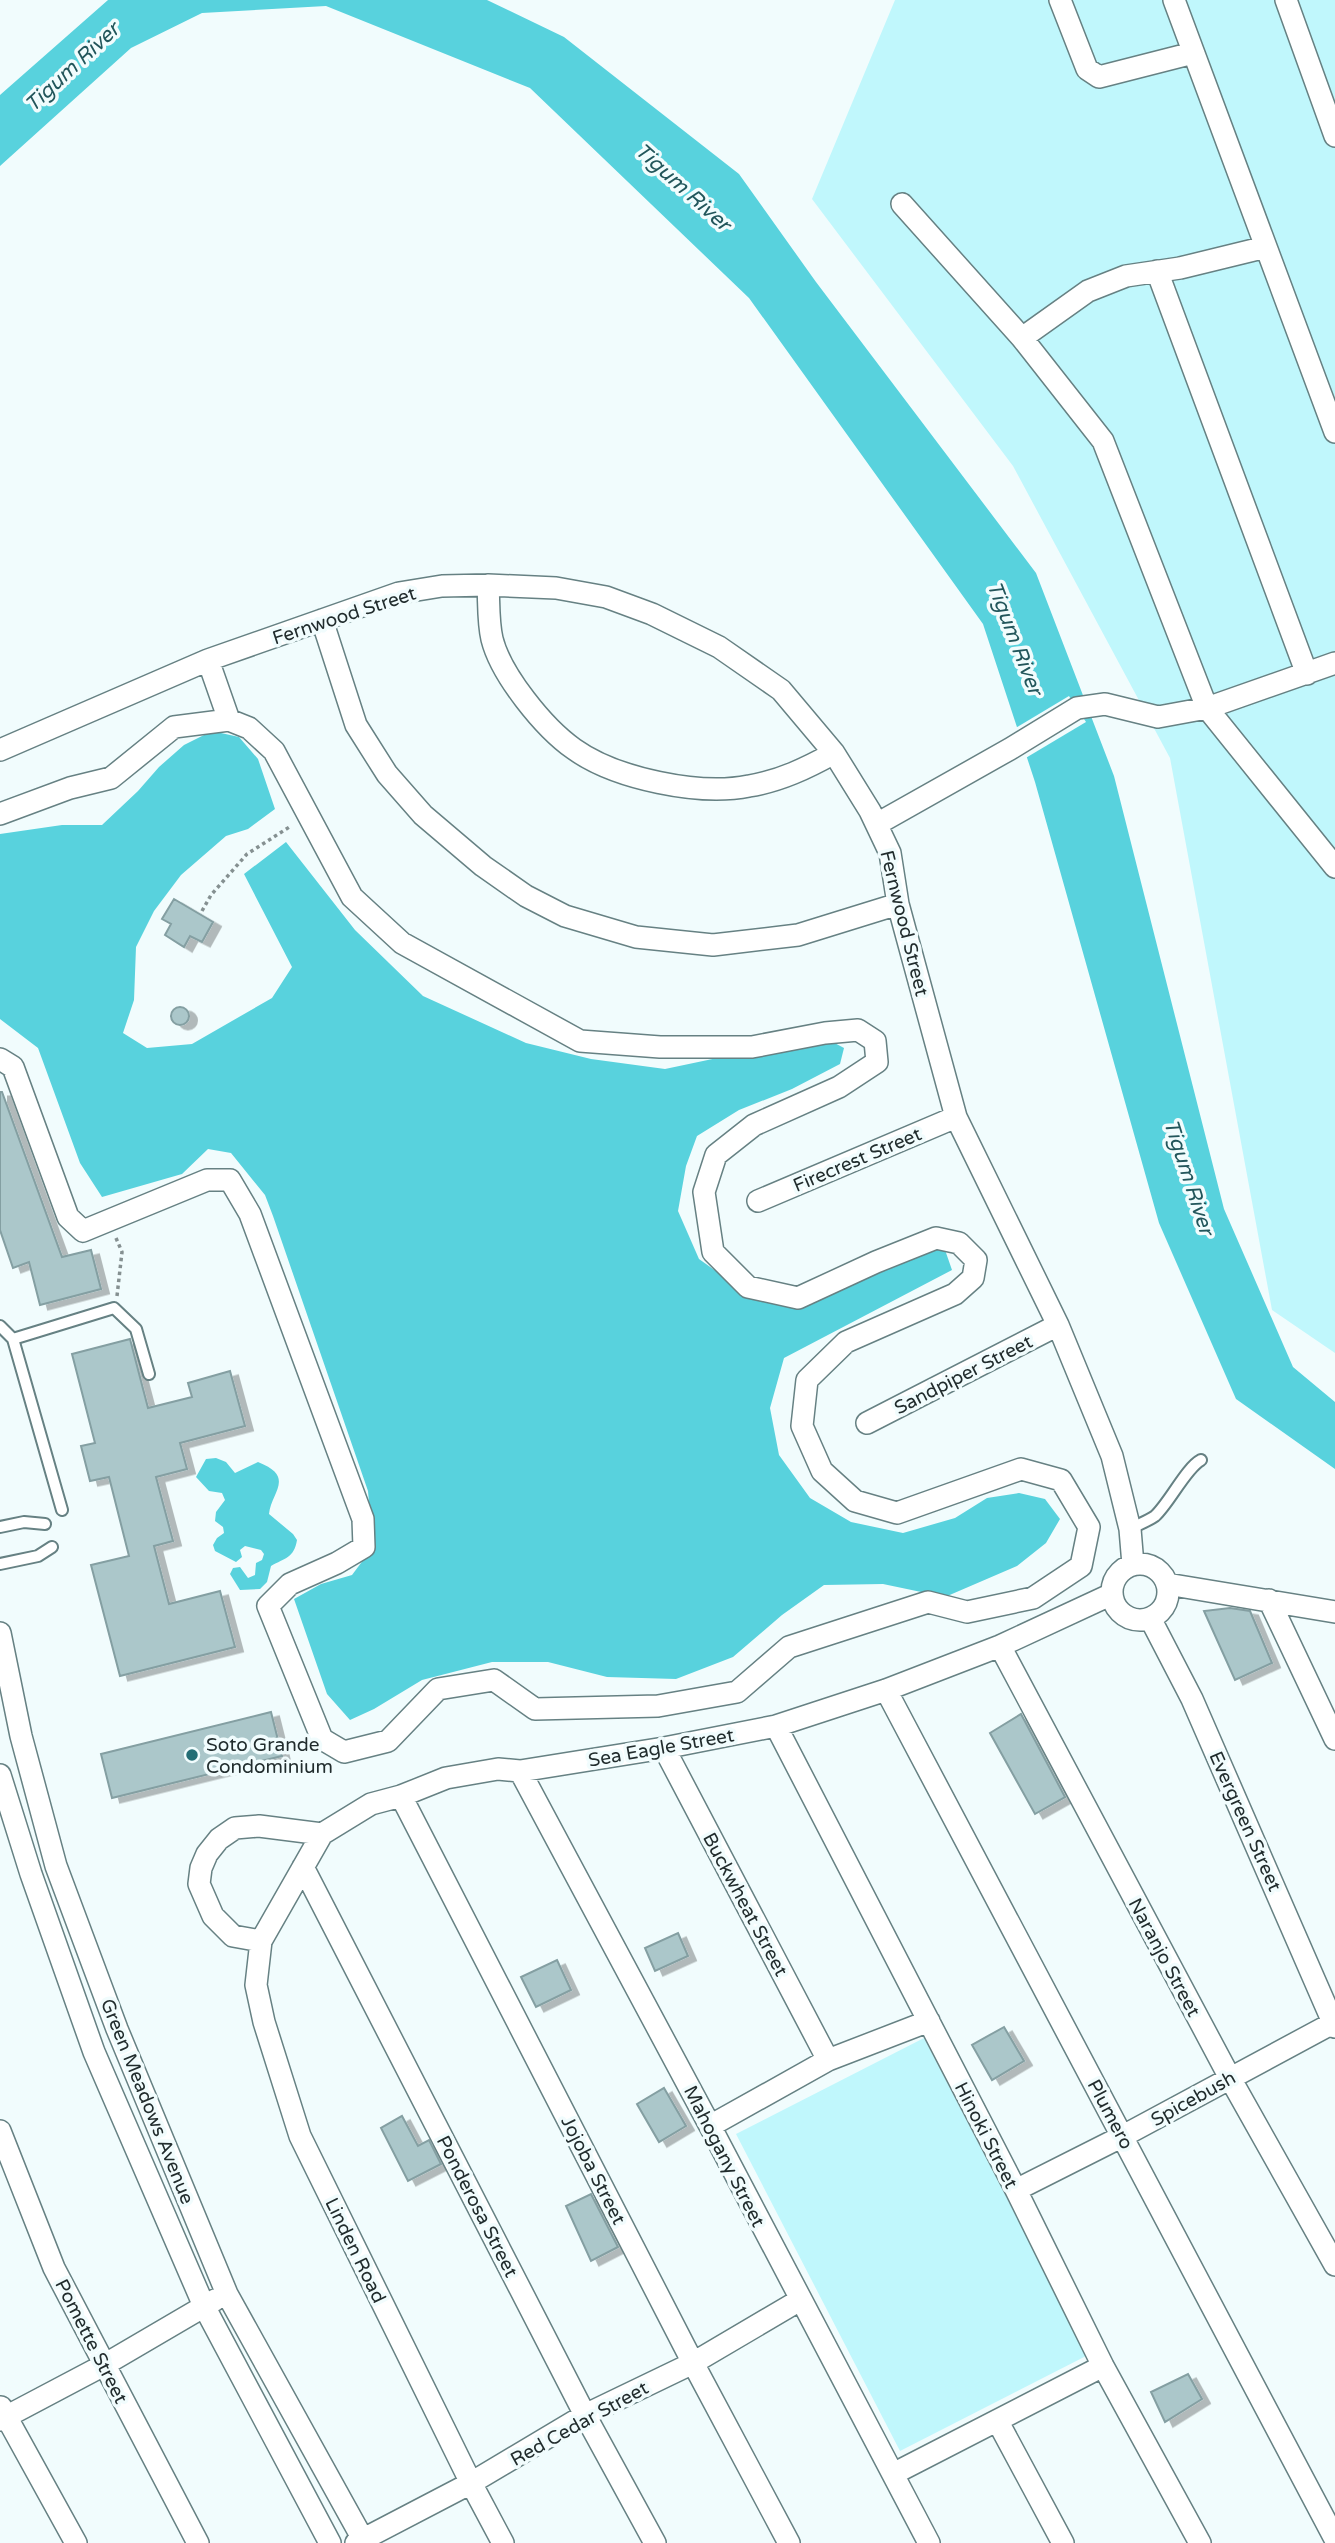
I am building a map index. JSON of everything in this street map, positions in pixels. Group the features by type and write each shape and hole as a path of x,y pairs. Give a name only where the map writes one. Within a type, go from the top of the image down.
{"street":[{"path":"1060,0 1087,69 1099,78 1194,53"},
{"path":"1174,0 1335,432"},
{"path":"1286,0 1335,136"},
{"path":"902,204 1022,338 1103,441 1207,708 1335,867"},
{"path":"1022,338 1087,291 1126,276 1266,247"},
{"path":"1157,271 1307,674"},
{"path":"488,585 492,639 511,680 540,718 574,750 614,769 668,785 704,789 748,787 781,778 834,753"},
{"name":"Fernwood Street","path":"0,750 208,660 399,593 442,586 556,588 606,597 652,614 719,647 781,690 834,753 877,824 890,853 898,904 956,1117 1058,1325 1112,1456 1130,1529 1133,1565"},
{"path":"322,620 356,725 387,774 423,816 483,866 526,896 565,916 636,937 713,945 798,934 898,904"},
{"path":"208,660 229,720"},
{"path":"877,824 1077,708 1105,704 1158,717 1207,708 1335,663"},
{"path":"0,814 70,788 111,778 174,727 229,720 249,728 274,751 352,897 402,943 580,1041 660,1047 752,1047 825,1033 858,1030 875,1041 877,1062 839,1087 754,1125 716,1154 704,1192 713,1252 748,1287 798,1298 936,1238 960,1243 976,1260 973,1278 955,1294 846,1342 807,1380 803,1426 822,1471 855,1501 897,1513 1021,1469 1061,1480 1088,1527 1081,1566 1033,1598 967,1612 928,1602 789,1647 737,1692 658,1706 535,1709 494,1680 438,1689 388,1741 344,1752 322,1739 268,1606 290,1584 337,1563 363,1547 363,1520 250,1214 230,1180 207,1180 83,1231 68,1217 13,1067 0,1059"},
{"name":"Firecrest Street","path":"758,1201 956,1117"},
{"name":"Sandpiper Street","path":"867,1423 1058,1325"},
{"path":"1133,1565 1150,1566 1158,1570 1167,1584 1166,1605 1159,1613 1140,1620 1121,1613 1112,1594 1119,1573 1133,1565"},
{"path":"1167,1584 1335,1612"},
{"name":"Sea Eagle Street","path":"261,1941 322,1834 371,1804 401,1796 446,1778 498,1769 520,1771 664,1748 776,1726 886,1690 1000,1646 1112,1594"},
{"path":"1269,1600 1335,1739"},
{"name":"Evergreen Street","path":"1150,1618 1202,1722 1334,2025"},
{"name":"Green Meadows Avenue","path":"0,1633 21,1736 56,1866 117,2029 227,2294 361,2542"},
{"name":"Naranjo Street","path":"1000,1646 1230,2078 1335,2265"},
{"name":"Plumero","path":"886,1690 1335,2539"},
{"name":"Hinoki Street","path":"776,1726 1016,2190 1103,2366 1200,2543"},
{"name":"Buckwheat Street","path":"664,1748 828,2060"},
{"name":"Mahogany Street","path":"520,1771 929,2543"},
{"name":"Green Meadows Avenue","path":"0,1775 31,1874 94,2052 204,2306 330,2543"},
{"name":"Jojoba Street","path":"401,1796 693,2363 789,2543"},
{"path":"261,1941 233,1936 213,1916 199,1884 201,1868 207,1854 219,1839 235,1828 260,1826 322,1834"},
{"name":"Ponderosa Street","path":"303,1867 585,2415 655,2543"},
{"name":"Linden Road","path":"261,1941 256,1985 264,2022 300,2136 503,2543"},
{"path":"710,2126 828,2060 929,2021"},
{"name":"Spicebush","path":"1016,2190 1334,2025"},
{"name":"Pomette Street","path":"0,2131 54,2268 198,2543"},
{"path":"76,2543 2,2414 104,2365 227,2294"},
{"name":"Red Cedar Street","path":"361,2542 471,2483 585,2415 693,2363 800,2300"},
{"path":"893,2474 1103,2366"},
{"path":"998,2422 1063,2543"}],"lane":[{"path":"13,1339 114,1308 136,1329 149,1374"},
{"path":"0,1326 13,1339 61,1510"},
{"path":"1130,1529 1154,1516 1179,1488 1192,1466 1201,1460"},
{"path":"0,1527 24,1522 45,1524"},
{"path":"0,1564 38,1556 52,1547"}],"path":[{"path":"202,911 211,895 247,854 307,815"},
{"path":"108,1220 122,1252 119,1288 114,1308"}],"shaded area":[{"path":"895,0 1335,0 1335,1353 1272,1310 1170,758 1013,466 812,199"},
{"path":"924,2038 1088,2355 900,2451 736,2134"}],"water":[{"name":"Tigum River","path":"108,0 487,0 564,37 739,174 816,282 1036,573 1114,776 1224,1209 1293,1367 1335,1402 1335,1469 1236,1399 1159,1223 1035,782 983,624 749,298 530,88 326,6 202,13 131,48 0,166 0,95"},
{"path":"212,731 239,737 258,759 275,809 248,829 226,836 181,875 154,911 136,947 134,1000 123,1033 147,1048 192,1044 272,998 292,967 244,874 286,842 355,930 423,996 526,1043 591,1059 665,1069 741,1053 829,1040 844,1048 840,1064 792,1089 739,1110 697,1136 686,1166 678,1211 699,1259 751,1296 806,1305 888,1268 944,1247 952,1270 784,1358 770,1408 779,1455 810,1498 851,1522 903,1533 955,1518 987,1498 1019,1493 1045,1499 1060,1519 1046,1543 1017,1566 945,1597 883,1584 824,1585 782,1615 733,1657 676,1679 607,1677 548,1662 492,1662 422,1680 350,1720 327,1694 294,1599 321,1584 352,1575 373,1547 368,1491 265,1195 231,1153 208,1149 182,1174 102,1197 80,1163 38,1048 0,1019 0,834 62,825 102,825 184,745"},
{"path":"216,1458 226,1462 235,1473 258,1462 276,1473 279,1479 269,1514 293,1534 297,1540 296,1546 285,1559 271,1566 267,1582 260,1589 240,1590 230,1574 233,1568 240,1567 248,1578 255,1575 256,1563 262,1560 264,1554 261,1550 245,1546 240,1550 242,1557 236,1562 215,1551 213,1545 224,1533 223,1527 215,1521 216,1512 225,1500 222,1493 209,1491 196,1477 206,1459"}],"pier":[{"path":"1069,696 1086,722 1024,759 1014,729"}],"building":[{"path":"174,899 213,922 202,942 190,936 184,947 165,935 171,924 162,919"},
{"path":"180,1007 186,1010 189,1016 186,1022 180,1025 174,1022 171,1016 174,1010"},
{"path":"0,1092 62,1257 91,1250 101,1289 40,1305 29,1262 13,1268 0,1230"},
{"path":"130,1339 148,1408 192,1397 188,1383 230,1371 245,1426 180,1443 187,1469 156,1477 173,1541 154,1546 169,1604 220,1591 235,1647 120,1676 91,1565 129,1556 109,1477 90,1481 81,1446 95,1443 72,1354"},
{"path":"1230,1608 1250,1611 1272,1663 1235,1680 1204,1611"},
{"name":"Soto Grande Condominium","path":"271,1712 282,1756 112,1798 101,1754"},
{"path":"1021,1714 1065,1797 1035,1814 990,1733"},
{"path":"678,1933 688,1956 655,1971 645,1948"},
{"path":"557,1960 571,1990 536,2007 521,1977"},
{"path":"1004,2027 1024,2061 992,2080 972,2045"},
{"path":"664,2088 686,2126 659,2142 637,2104"},
{"path":"402,2116 418,2146 429,2140 441,2164 408,2181 381,2128"},
{"path":"591,2194 618,2247 591,2261 566,2206"},
{"path":"1188,2374 1202,2399 1165,2422 1151,2392"}],"place":[{"name":"Soto Grande Condominium","path":"192,1755"}]}
